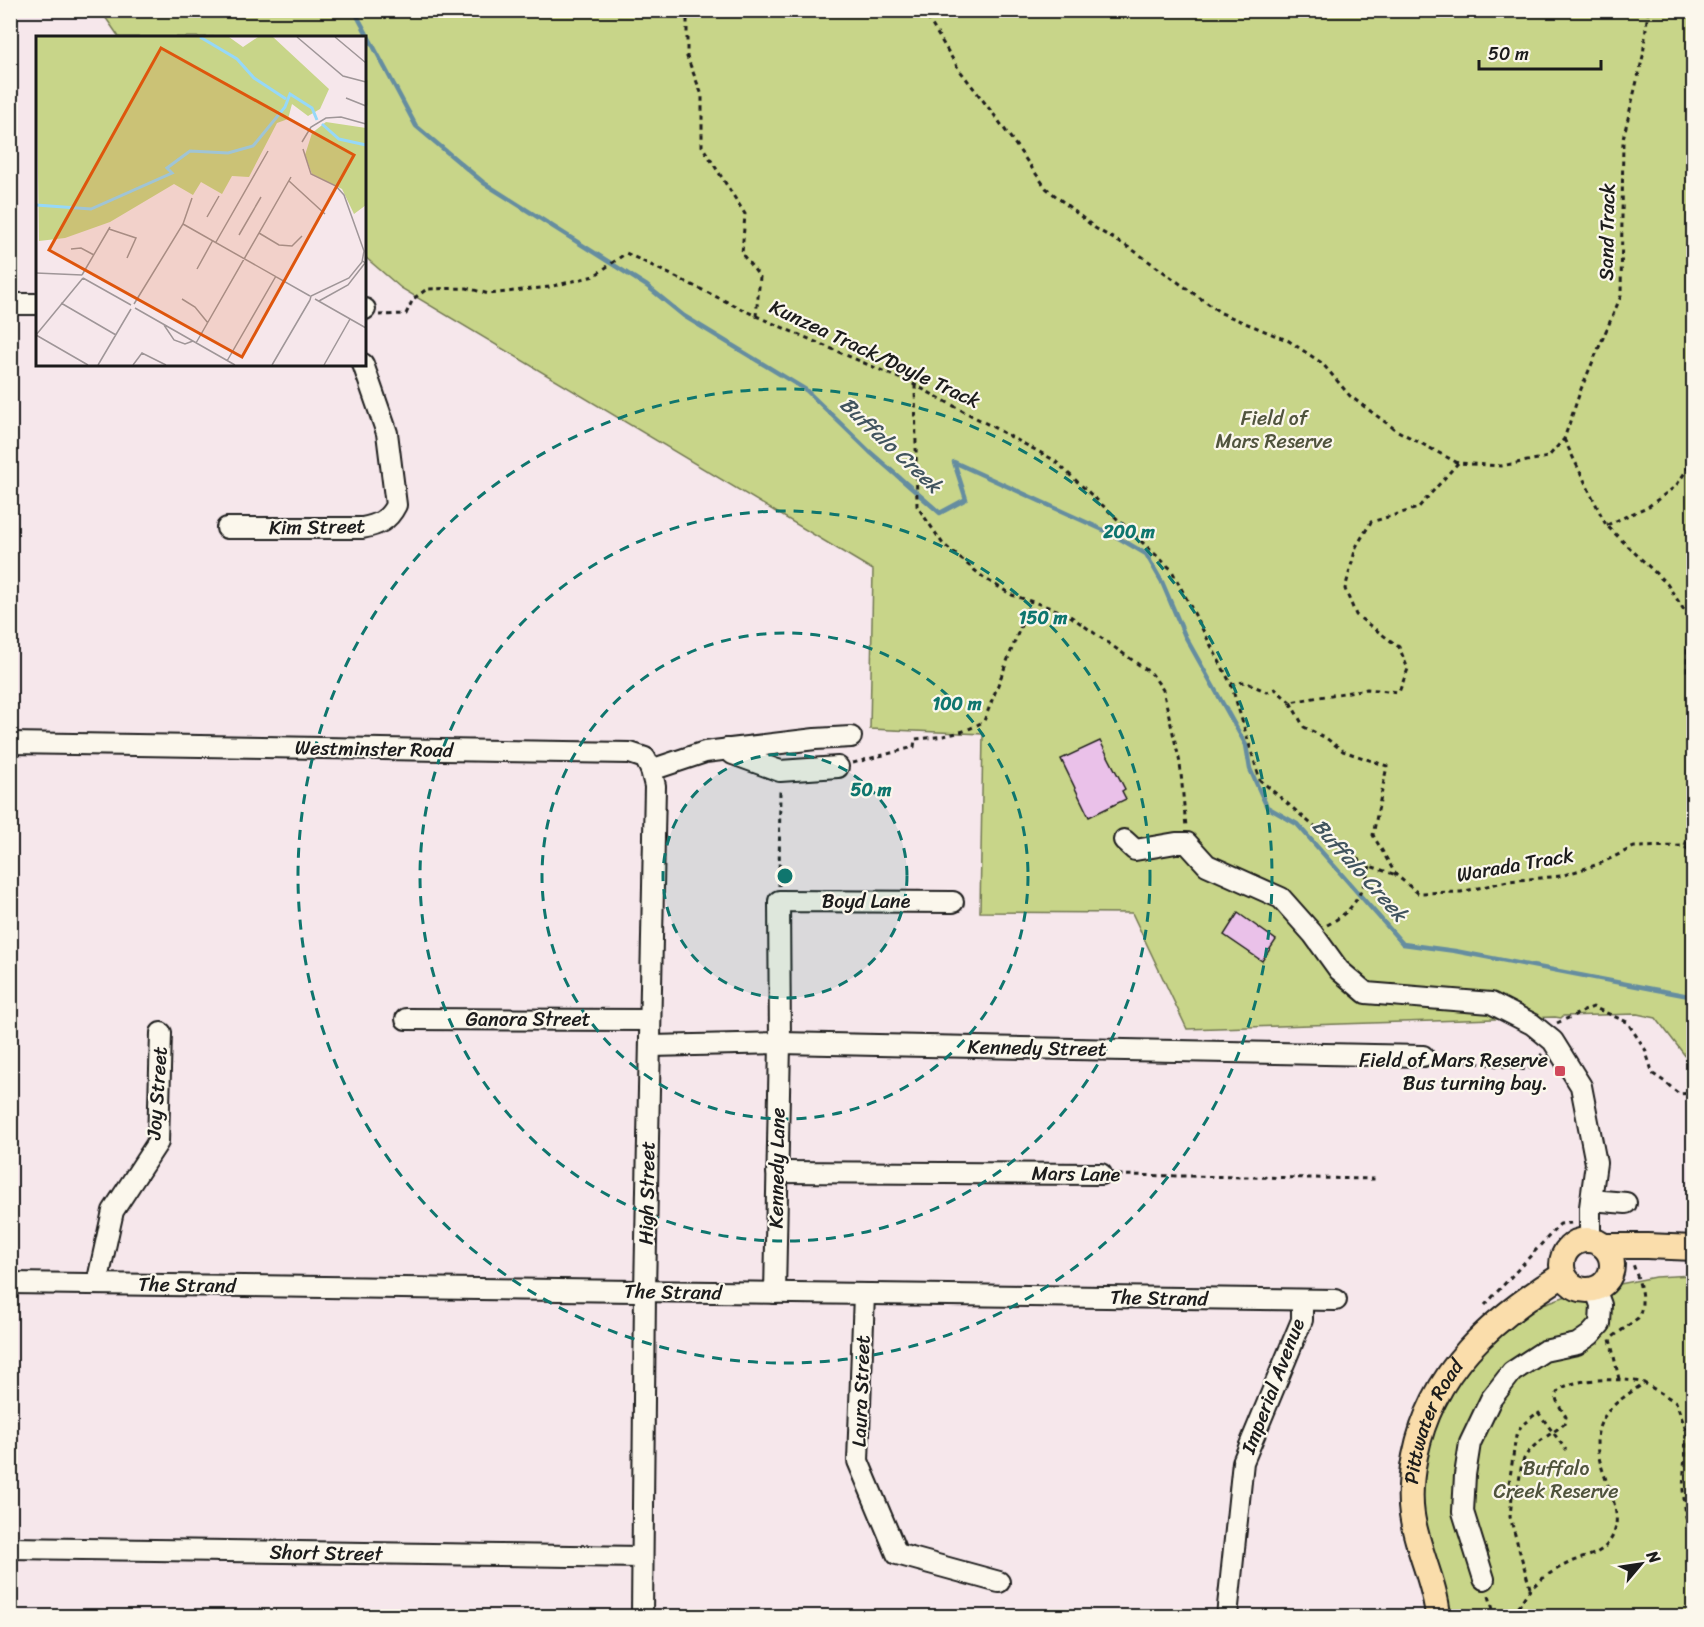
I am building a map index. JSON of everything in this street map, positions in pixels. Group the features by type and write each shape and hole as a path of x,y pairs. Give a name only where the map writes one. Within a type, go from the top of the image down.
{"main road":[{"path":"1694,1248 1630,1255 1603,1282 1580,1290 1563,1275 1562,1260 1564,1253 1575,1243 1597,1243 1630,1255 1694,1259"},
{"path":"1597,1243 1611,1259 1603,1282"},
{"name":"Pittwater Road","path":"1438,1617 1412,1516 1410,1497 1417,1449 1427,1415 1451,1372 1481,1335 1511,1310 1563,1275"}],"street":[{"path":"10,304 36,304"},
{"name":"Kim Street","path":"227,528 362,528 377,525 390,516 396,505 387,433 364,366"},
{"path":"651,770 705,752 851,736"},
{"name":"Westminster Road","path":"10,743 630,753 645,758 651,770"},
{"path":"727,749 733,754 780,771 838,767"},
{"name":"High Street","path":"642,1617 645,1291 655,786 651,770"},
{"path":"1124,840 1136,850 1187,843 1207,865 1281,898 1313,934 1339,970 1366,993 1491,1003 1532,1024 1551,1040 1581,1086 1596,1163 1591,1200 1597,1243"},
{"path":"778,901 780,1043"},
{"name":"Boyd Lane","path":"778,901 953,902"},
{"name":"Ganora Street","path":"406,1018 650,1020"},
{"name":"Joy Street","path":"98,1284 113,1211 158,1142 161,1033"},
{"name":"Kennedy Street","path":"651,1046 780,1043 1423,1056"},
{"name":"Kennedy Lane","path":"775,1293 780,1043"},
{"name":"Mars Lane","path":"777,1172 1101,1174"},
{"path":"1591,1200 1626,1203"},
{"path":"1484,1579 1463,1512 1470,1443 1491,1399 1512,1372 1544,1351 1577,1344 1600,1324 1603,1282"},
{"name":"The Strand","path":"10,1283 1336,1300"},
{"name":"Laura Street","path":"864,1294 858,1461 897,1554 999,1582"},
{"name":"Imperial Avenue","path":"1227,1617 1243,1462 1302,1320 1302,1300"},
{"name":"Short Street","path":"10,1548 642,1557"}],"path":[{"name":"Kunzea Track/Doyle Track","path":"687,10 687,57 702,95 702,146 745,214 742,254 760,277 756,316 915,385 1054,460 1171,569 1231,684 1260,780 1344,852 1370,866 1396,875"},
{"path":"923,10 958,68 1046,188 1095,228 1133,250 1221,313 1290,341 1322,363 1350,396 1396,430 1458,463 1418,508 1371,522 1356,547 1345,589 1356,615 1399,647 1408,669 1399,692 1367,689 1290,702"},
{"name":"Sand Track","path":"1458,463 1501,466 1548,457 1564,439 1581,389 1621,296 1623,140 1643,56 1648,10"},
{"path":"366,309 382,316 406,314 413,299 427,289 467,288 489,294 549,287 594,276 626,253 756,316"},
{"path":"915,385 917,506 943,544 984,578 1012,595 1066,613 1152,674 1163,690 1180,763 1187,843"},
{"path":"1564,439 1606,525 1667,584 1688,616 1687,674 1694,681"},
{"path":"1606,525 1649,506 1676,486 1694,459"},
{"path":"838,767 914,747 915,740 948,737 984,721 1030,602"},
{"path":"1231,684 1245,682 1267,692 1275,689 1290,702 1304,727 1326,738 1343,751 1387,766 1373,835 1396,875"},
{"path":"778,901 780,771"},
{"path":"1694,819 1685,846 1690,852 1694,852"},
{"name":"Warada Track","path":"1396,875 1418,893 1461,892 1508,881 1561,876 1599,864 1634,847 1685,846"},
{"path":"1313,934 1344,916 1362,890 1370,866"},
{"path":"1423,1056 1528,1070 1551,1040 1556,1023 1593,1007 1627,1022 1645,1049 1653,1074 1679,1094 1694,1093"},
{"name":"Mars Lane","path":"1101,1174 1376,1179"},
{"path":"1619,1379 1610,1340 1640,1314 1642,1291 1630,1255"},
{"path":"1512,1496 1517,1491 1523,1460 1528,1452 1564,1424 1566,1417 1557,1401 1556,1394 1559,1390 1586,1381 1619,1379 1644,1383 1676,1402 1686,1430 1683,1490 1689,1542 1694,1549"},
{"path":"1516,1617 1530,1588 1573,1561 1595,1554 1609,1542 1615,1525 1615,1504 1602,1471 1597,1445 1598,1435 1610,1409 1644,1383"},
{"path":"1530,1588 1510,1517 1512,1496 1509,1484 1516,1436 1521,1426 1538,1412 1566,1449"},
{"path":"1484,1579 1495,1617"}],"green space":[{"name":"Field of Mars Reserve","path":"101,11 1693,11 1693,1066 1656,1018 1637,1014 1187,1029 1132,913 980,912 983,734 870,729 873,570 401,288 366,258 366,36 118,36"},
{"name":"Buffalo Creek Reserve","path":"1693,1275 1693,1616 1449,1616 1450,1609 1426,1529 1416,1483 1431,1424 1470,1357 1532,1308 1575,1293 1655,1277"}],"building":[{"path":"1100,741 1125,789 1122,791 1126,799 1089,817 1061,759"},
{"path":"1238,913 1276,940 1262,961 1224,935"}],"waterway":[{"name":"Buffalo Creek","path":"354,10 416,126 484,183 647,286 684,316 806,390 870,452 940,513 966,499 954,462 1112,534 1146,554 1162,582 1185,636 1246,745 1250,769 1267,807 1297,824 1403,944 1455,951 1694,997"}],"place":[{"name":"Field of Mars Reserve Bus turning bay.","path":"1560,1071"}]}
